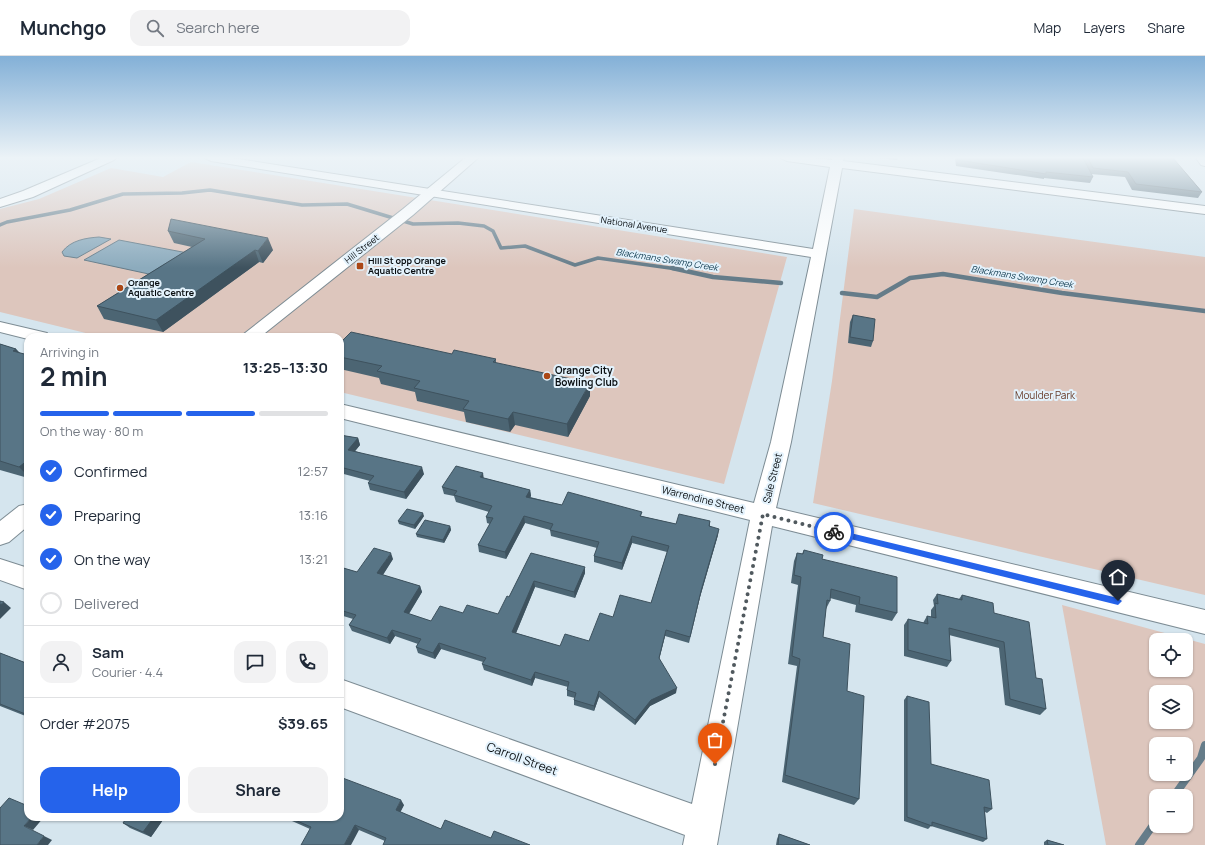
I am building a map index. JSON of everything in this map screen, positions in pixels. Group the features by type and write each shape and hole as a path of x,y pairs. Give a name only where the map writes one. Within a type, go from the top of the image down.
{"street":[{"path":"0,203 25,195"},
{"name":"Hill Street","path":"254,333 429,195"},
{"name":"National Avenue","path":"443,195 819,254"},
{"name":"Sale Street","path":"702,835 763,514 781,442 830,195"},
{"path":"1091,195 1205,210"},
{"path":"0,327 25,333"},
{"name":"Warrendine Street","path":"344,412 1205,622"},
{"path":"0,535 24,516"},
{"path":"0,569 24,578"},
{"name":"Carroll Street","path":"344,695 702,835"}],"green space":[{"path":"49,195 397,195 787,257 724,484 344,393 344,333 86,333 0,312 0,209 39,199"},
{"name":"Moulder Park","path":"854,209 1205,257 1205,595 813,503 832,381"},
{"path":"1062,605 1165,633 1149,633 1149,677 1193,677 1193,641 1205,644 1205,845 1106,845"}],"water":[{"path":"99,237 111,239 77,258 64,256 62,252 74,242"},
{"path":"119,240 193,254 158,276 84,260"}],"building":[{"path":"171,219 268,238 258,251 255,250 156,320 97,306 205,239 168,231"},
{"path":"853,315 875,319 873,341 850,337"},
{"path":"351,332 452,354 454,350 496,359 493,362 590,383 567,424 513,412 508,419 463,409 469,401 414,388 420,381 377,371 382,366 344,358 344,339"},
{"path":"0,344 16,349 13,351 24,354 24,463 19,467 0,461"},
{"path":"344,436 358,438 348,450 422,467 404,492 368,483 374,476 344,468"},
{"path":"456,466 483,473 480,477 530,490 526,497 562,505 568,492 642,512 640,516 676,524 679,514 710,521 709,526 719,529 701,591 690,637 666,630 659,658 677,688 651,700 635,720 599,691 594,706 574,700 576,693 567,690 569,682 535,672 531,680 482,664 486,658 439,643 433,653 416,647 421,639 392,630 387,638 349,625 356,615 344,611 344,568 357,572 374,548 391,553 377,573 420,586 404,612 431,621 440,606 463,613 467,605 498,614 507,596 509,597 531,553 585,567 574,592 534,581 512,632 560,646 565,634 589,641 600,613 613,617 620,595 651,603 669,546 632,536 622,563 594,556 599,542 550,530 553,524 524,516 505,552 478,545 493,518 486,517 492,506 454,495 457,491 442,487"},
{"path":"407,509 423,513 414,525 398,521"},
{"path":"425,520 450,526 443,540 416,534"},
{"path":"804,550 823,555 822,559 897,577 897,613 859,604 860,597 831,589 830,601 827,600 823,637 850,644 847,691 864,696 859,799 785,775 800,659 792,656 801,577 794,575 797,553 803,554"},
{"path":"937,594 962,600 962,595 993,603 994,613 1029,622 1036,678 1042,679 1046,709 1010,699 1004,642 949,628 951,661 908,650 908,619 928,624 927,616 936,618 935,603 938,604"},
{"path":"0,653 24,662 24,713 0,704"},
{"path":"907,696 929,702 931,764 989,780 992,809 984,807 987,839 932,822 932,826 907,817"},
{"path":"344,779 401,800 396,810 441,829 445,820 491,838 494,831 530,845 383,845 386,838 355,825 344,845 301,845 311,827 297,821 344,821"},
{"path":"9,798 24,804 24,821 28,821 24,826 44,836 37,845 0,845 0,808"},
{"path":"124,821 151,821 143,832 123,823"},
{"path":"779,834 810,845 778,845"},
{"path":"1047,840 1064,845 1048,845"}],"waterway":[{"name":"Blackmans Swamp Creek","path":"0,225 7,222 70,210 120,195"},
{"name":"Blackmans Swamp Creek","path":"240,195 302,205 347,204 413,224 458,223 484,226 493,231 501,248 525,246 575,265 598,258 676,269"},
{"name":"Blackmans Swamp Creek","path":"676,269 713,277 781,283"},
{"name":"Blackmans Swamp Creek","path":"842,293 877,297 910,278 943,274 1062,293 1205,311"},
{"path":"1179,789 1201,758 1205,745"},
{"path":"1139,845 1149,831"}],"way so far":[{"path":"715,764 763,514 834,532"}],"place":[{"name":"Hill St opp Orange Aquatic Centre","path":"360,266"},
{"name":"Orange Aquatic Centre","path":"120,288"},
{"name":"Orange City Bowling Club","path":"547,376"}],"route":[{"path":"834,532 1118,601"}]}
